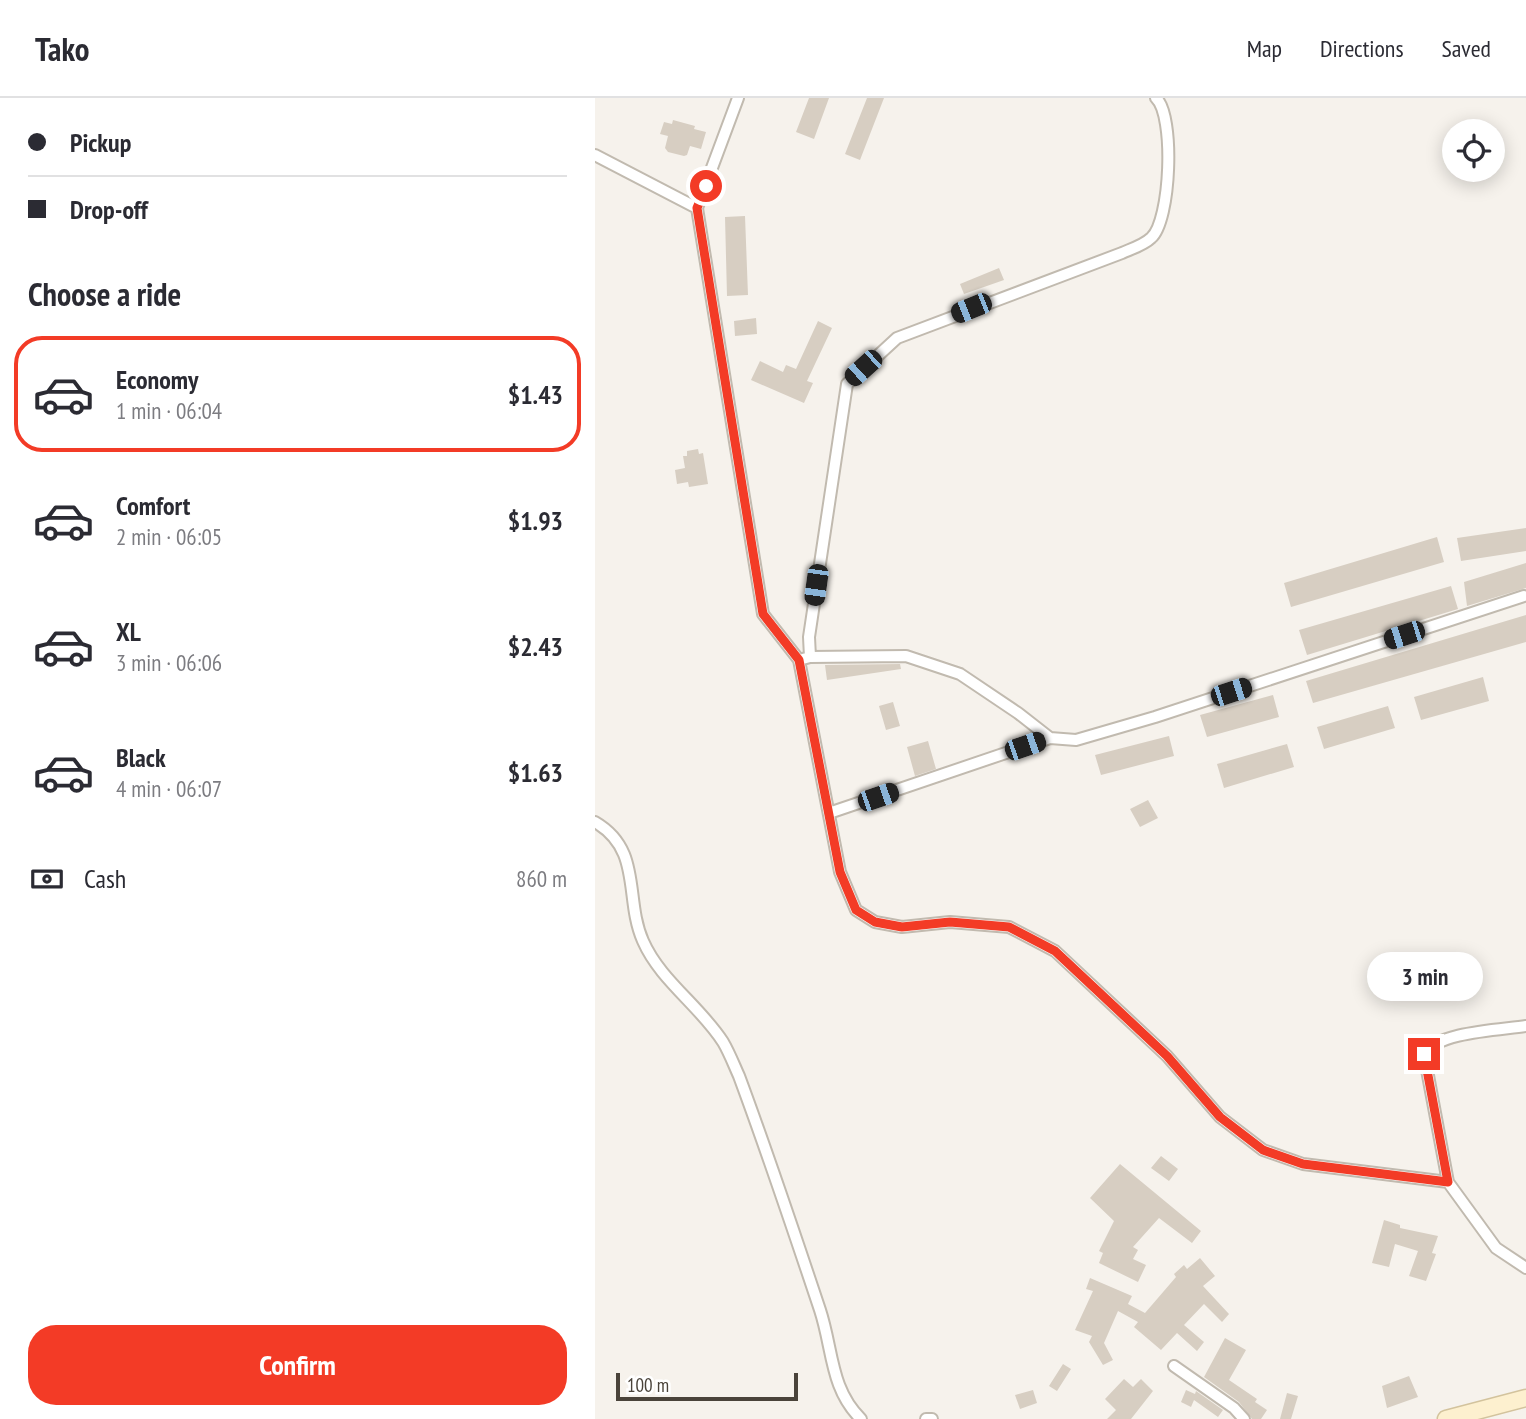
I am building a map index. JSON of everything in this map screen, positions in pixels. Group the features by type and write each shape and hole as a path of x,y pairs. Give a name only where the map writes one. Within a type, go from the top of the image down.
{"street":[{"path":"738,98 697,208 763,614 805,659 906,656 960,674 1050,738"},
{"path":"1156,98 1162,104 1168,128 1164,213 1153,238 1122,253 897,338 847,384 805,659 840,872 856,910 875,922 902,927 950,922 1009,927 1055,951 1167,1056 1220,1117 1263,1150 1303,1164 1448,1182"},
{"path":"595,155 697,208"},
{"path":"829,813 1050,738 1076,740 1155,717 1524,596"},
{"path":"595,822 611,831 627,859 635,919 643,942 657,965 723,1042 739,1076 821,1314 835,1380 848,1406 861,1419"},
{"path":"1526,1026 1449,1038 1429,1045 1424,1054 1448,1182 1496,1248 1526,1268"},
{"path":"1174,1366 1234,1408 1244,1419"},
{"path":"1446,1419 1486,1414 1526,1398"},
{"path":"926,1419 932,1419"}],"building":[{"path":"809,98 829,98 814,139 796,132"},
{"path":"867,98 884,98 860,160 845,154"},
{"path":"673,120 706,132 701,149 690,146 684,156 668,152 665,148 668,136 660,134 664,122 672,124"},
{"path":"745,216 748,295 727,296 725,217"},
{"path":"999,268 1004,280 964,294 960,284"},
{"path":"756,318 757,334 735,336 734,321"},
{"path":"818,321 832,328 807,381 813,383 804,403 751,380 760,361 783,372 786,365 796,369"},
{"path":"698,449 699,454 703,453 708,484 689,487 688,482 677,484 675,470 685,468 683,456 687,456 687,451"},
{"path":"1526,528 1526,551 1461,561 1457,538"},
{"path":"1437,537 1444,562 1291,607 1284,583"},
{"path":"1526,563 1526,588 1467,606 1464,582"},
{"path":"1451,586 1458,609 1307,655 1299,630"},
{"path":"1526,615 1526,642 1313,703 1306,681"},
{"path":"900,664 901,669 827,680 825,665"},
{"path":"1483,677 1489,701 1421,720 1414,697"},
{"path":"1273,695 1279,717 1207,737 1200,715"},
{"path":"893,702 900,726 886,730 879,706"},
{"path":"1388,706 1395,728 1324,749 1317,727"},
{"path":"1169,736 1174,756 1101,775 1095,755"},
{"path":"928,741 936,769 915,776 907,747"},
{"path":"1287,744 1294,767 1224,788 1217,764"},
{"path":"1148,800 1158,818 1140,827 1130,809"},
{"path":"1161,1156 1178,1169 1169,1181 1151,1168"},
{"path":"1120,1164 1201,1231 1192,1243 1159,1218 1133,1247 1138,1250 1133,1259 1146,1265 1138,1282 1099,1263 1103,1253 1099,1251 1114,1221 1090,1198"},
{"path":"1384,1220 1400,1225 1400,1228 1438,1236 1432,1253 1436,1254 1426,1281 1409,1276 1418,1251 1395,1244 1389,1267 1372,1263"},
{"path":"1200,1258 1215,1276 1203,1286 1229,1314 1222,1322 1204,1304 1184,1325 1204,1342 1197,1351 1177,1333 1161,1350 1134,1327 1138,1322 1118,1311 1104,1343 1113,1360 1103,1365 1089,1342 1092,1336 1075,1330 1093,1291 1086,1289 1090,1278 1132,1296 1128,1304 1145,1313 1176,1277 1174,1274 1184,1265 1187,1269"},
{"path":"1225,1338 1246,1350 1229,1380 1257,1399 1255,1402 1267,1410 1261,1419 1252,1419 1239,1402 1204,1377"},
{"path":"1063,1364 1071,1369 1057,1391 1049,1386"},
{"path":"1409,1376 1418,1397 1387,1408 1382,1386"},
{"path":"1124,1379 1133,1387 1141,1379 1153,1391 1131,1419 1107,1419 1116,1410 1105,1399"},
{"path":"1033,1390 1037,1403 1020,1409 1015,1395"},
{"path":"1186,1390 1195,1394 1196,1391 1223,1410 1218,1417 1194,1400 1191,1407 1181,1402"},
{"path":"1287,1393 1298,1396 1291,1419 1280,1419"}],"route":[{"path":"706,186 697,208 763,614 799,660 840,872 856,910 875,922 902,927 950,922 1009,927 1055,951 1167,1056 1220,1117 1263,1150 1303,1164 1448,1182 1424,1054"}]}
